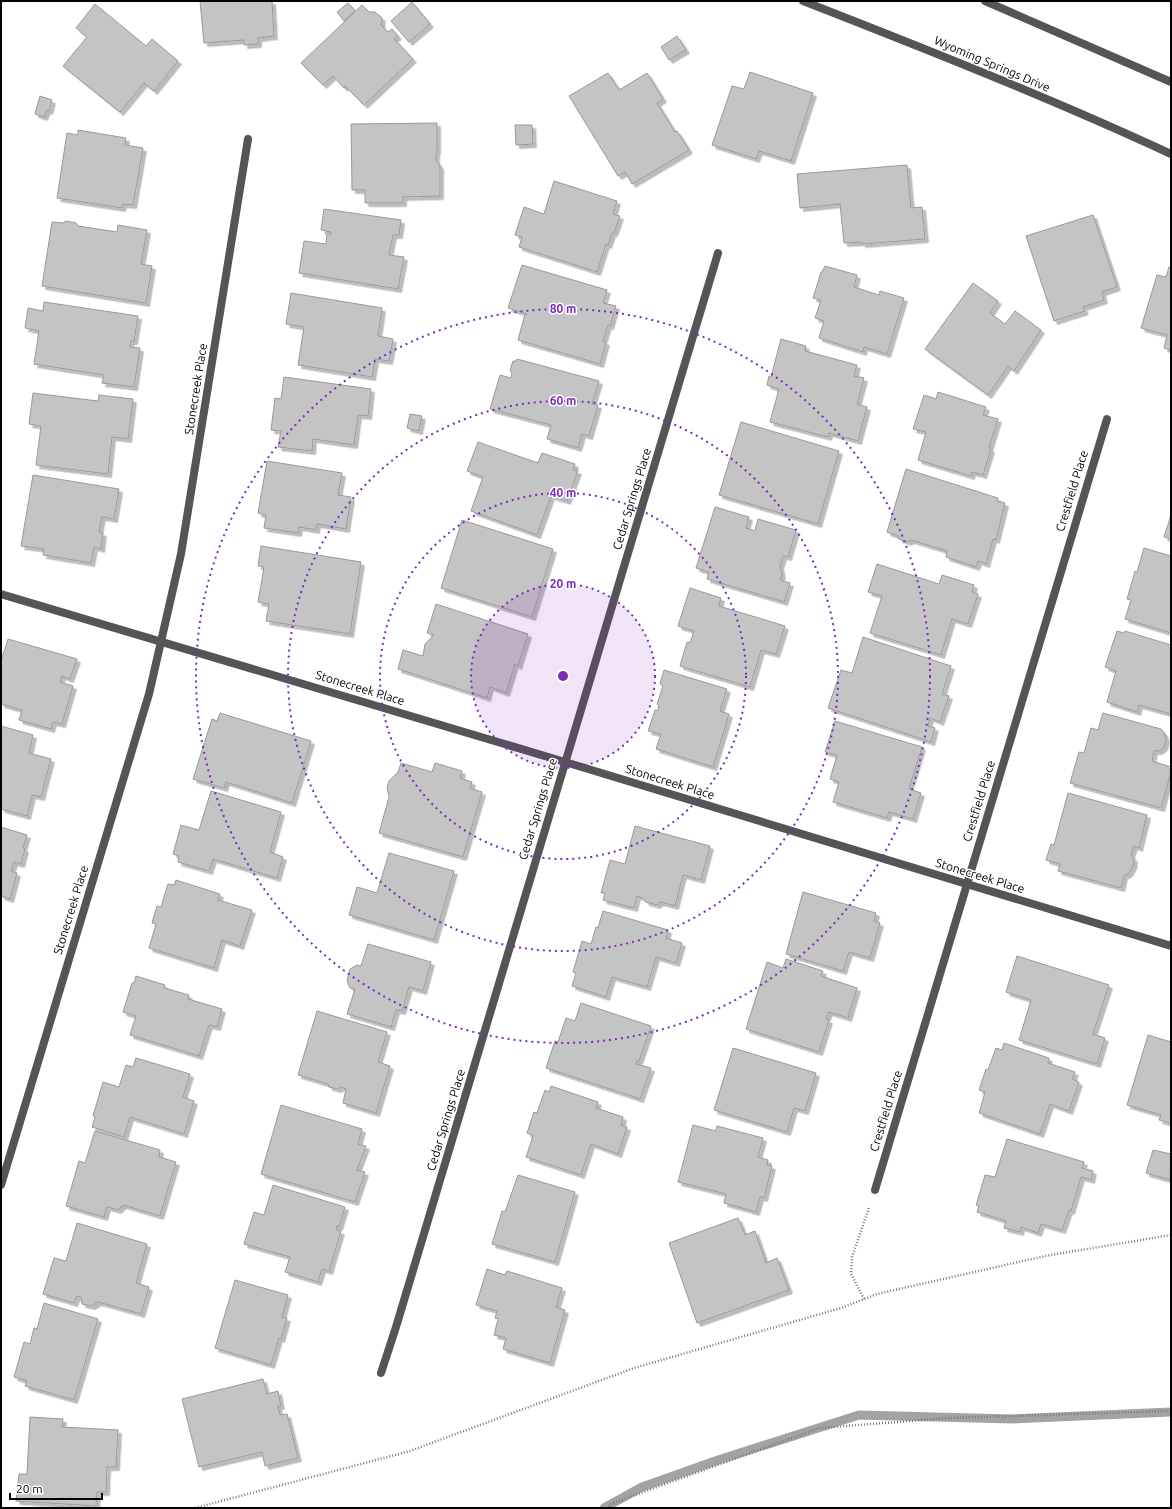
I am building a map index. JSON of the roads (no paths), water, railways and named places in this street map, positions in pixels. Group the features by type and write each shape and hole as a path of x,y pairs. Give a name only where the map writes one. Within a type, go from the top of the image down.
{"street":[{"name":"Wyoming Springs Drive","path":"803,1 940,55 1121,131 1171,154"},
{"path":"986,1 1171,82"},
{"name":"Stonecreek Place","path":"1,1185 149,694 162,641 181,554 248,139"},
{"name":"Cedar Springs Place","path":"381,1373 718,253"},
{"name":"Crestfield Place","path":"875,1190 1106,419"},
{"name":"Stonecreek Place","path":"1,594 565,762 1171,946"}],"waterway":[{"path":"604,1508 642,1487 718,1460 859,1415 1013,1419 1171,1412"}]}
